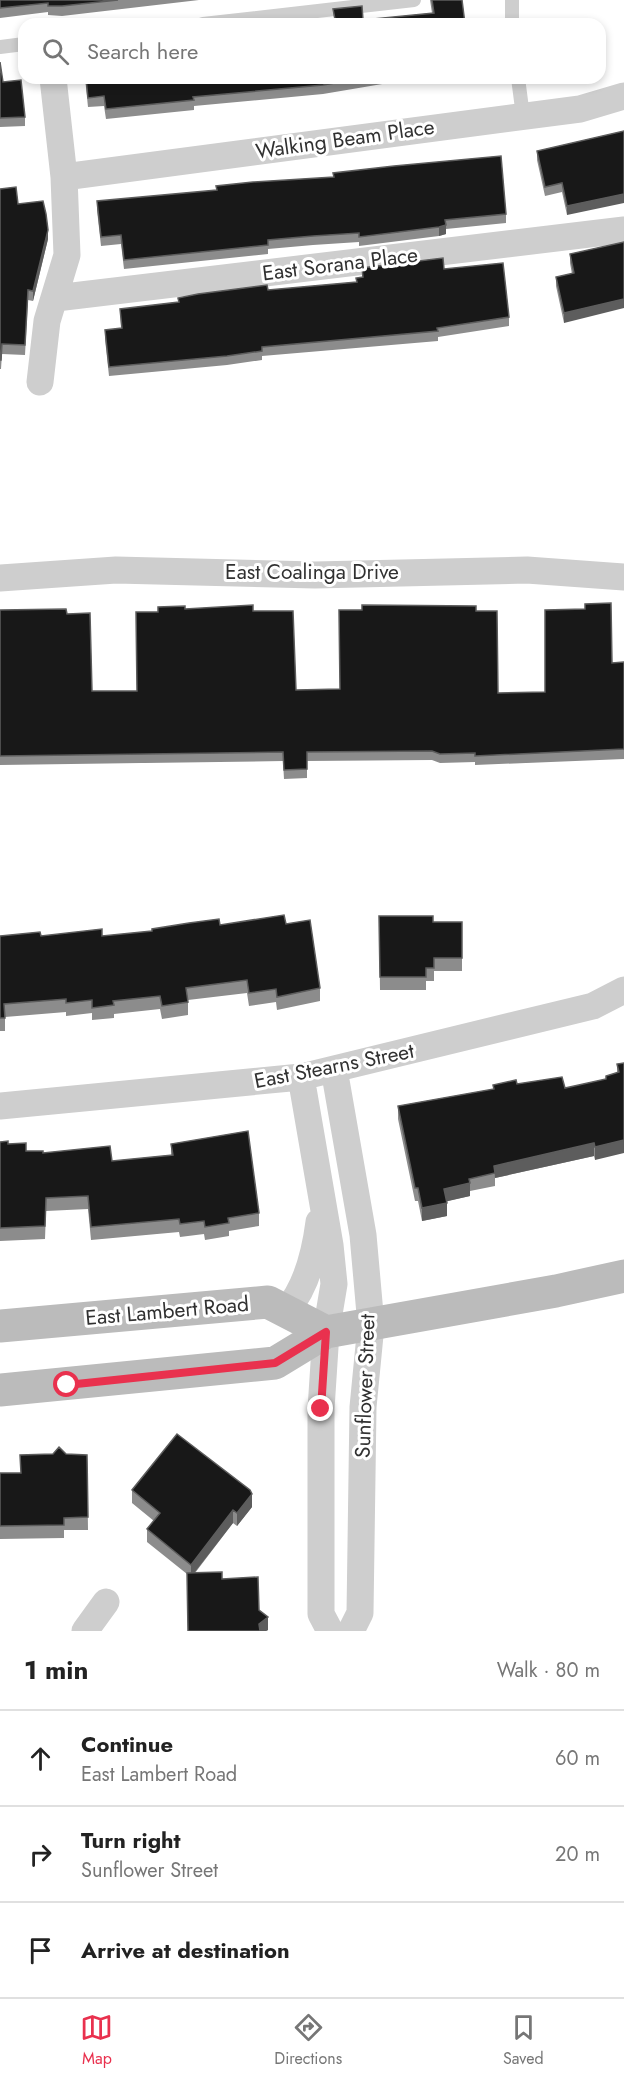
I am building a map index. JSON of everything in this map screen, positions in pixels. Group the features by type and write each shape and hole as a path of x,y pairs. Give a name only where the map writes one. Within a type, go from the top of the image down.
{"main road":[{"path":"0,1390 275,1363 326,1332 556,1291 624,1276"},
{"name":"East Lambert Road","path":"0,1326 268,1302 326,1332"}],"street":[{"path":"40,382 47,321 56,298 67,255 64,177 55,84"},
{"name":"Walking Beam Place","path":"64,177 580,109 624,96"},
{"name":"East Sorana Place","path":"56,298 624,230"},
{"name":"East Coalinga Drive","path":"0,578 116,570 315,575 527,570 624,577"},
{"name":"East Stearns Street","path":"0,1106 302,1077 593,1006 624,990"},
{"name":"Sunflower Street","path":"334,1069 363,1235 371,1324 363,1407 360,1613 351,1631"},
{"name":"Sunflower Street","path":"302,1077 334,1284 326,1332 321,1409 321,1614 330,1631"},
{"path":"286,1311 297,1299 313,1257 322,1197"},
{"path":"85,1631 106,1602"}],"lane":[{"path":"256,18 414,0"},
{"path":"512,0 512,18"},
{"path":"0,47 18,45"},
{"path":"519,84 523,116"}],"building":[{"path":"0,0 118,0 62,6 48,6 48,3 0,8"},
{"path":"432,0 462,0 464,18 383,18 434,13"},
{"path":"362,6 363,18 335,18 333,9"},
{"path":"0,62 3,82 18,80 18,84 21,84 25,117 0,118"},
{"path":"87,84 329,84 193,97 194,100 106,109 104,96 88,98"},
{"path":"624,131 624,194 567,206 562,183 545,187 537,151"},
{"path":"501,156 506,214 445,220 446,225 439,227 359,237 359,233 268,240 268,245 124,260 121,235 101,237 97,201 217,190 216,186 253,182 334,177 333,173"},
{"path":"16,187 18,204 43,201 48,230 33,291 28,290 25,345 2,344 0,360 0,189"},
{"path":"624,242 624,299 564,313 556,277 574,273 570,254"},
{"path":"443,258 444,269 503,263 509,317 437,328 438,331 262,347 262,351 227,356 109,367 105,330 122,328 120,309 179,302 178,298 198,294 267,285 268,290 357,282 356,278 363,277 362,268"},
{"path":"611,603 612,663 624,662 624,749 475,756 475,753 440,754 432,751 307,752 307,769 284,770 283,752 0,756 0,610 66,609 67,614 90,613 92,691 137,691 136,612 158,612 158,607 185,606 185,609 253,605 253,611 293,611 296,690 340,689 339,610 362,610 362,605 476,606 476,611 497,611 498,693 545,692 545,610 585,609 585,604"},
{"path":"284,915 286,924 310,920 320,988 277,997 276,989 249,993 247,980 186,988 188,1002 162,1006 160,996 113,1001 114,1005 92,1008 92,1000 66,1003 66,999 4,1004 5,1018 0,1018 0,936 40,932 41,936 102,929 102,936 152,931 152,929 219,919 220,925"},
{"path":"379,916 433,916 433,922 462,922 462,958 434,958 434,968 426,968 426,977 380,977"},
{"path":"624,1063 624,1140 595,1147 594,1143 494,1166 495,1173 469,1179 470,1183 444,1189 447,1203 422,1208 418,1188 415,1188 398,1106 494,1089 493,1085 516,1080 517,1084 562,1077 565,1088 606,1079 606,1076 619,1072 617,1064"},
{"path":"248,1131 259,1213 228,1218 229,1223 205,1227 204,1221 180,1224 179,1219 91,1227 88,1196 46,1198 45,1226 0,1228 0,1142 26,1143 26,1151 43,1151 43,1153 110,1146 112,1161 173,1155 171,1144"},
{"path":"177,1434 250,1490 252,1494 237,1513 233,1510 191,1565 147,1529 160,1513 132,1490"},
{"path":"59,1447 66,1454 87,1455 88,1517 64,1518 64,1525 0,1526 0,1473 21,1473 20,1455 53,1454"},
{"path":"222,1572 222,1579 258,1577 259,1610 268,1617 259,1624 260,1631 188,1631 187,1573"}],"route":[{"path":"67,1385 275,1363 326,1332 321,1409"}]}
